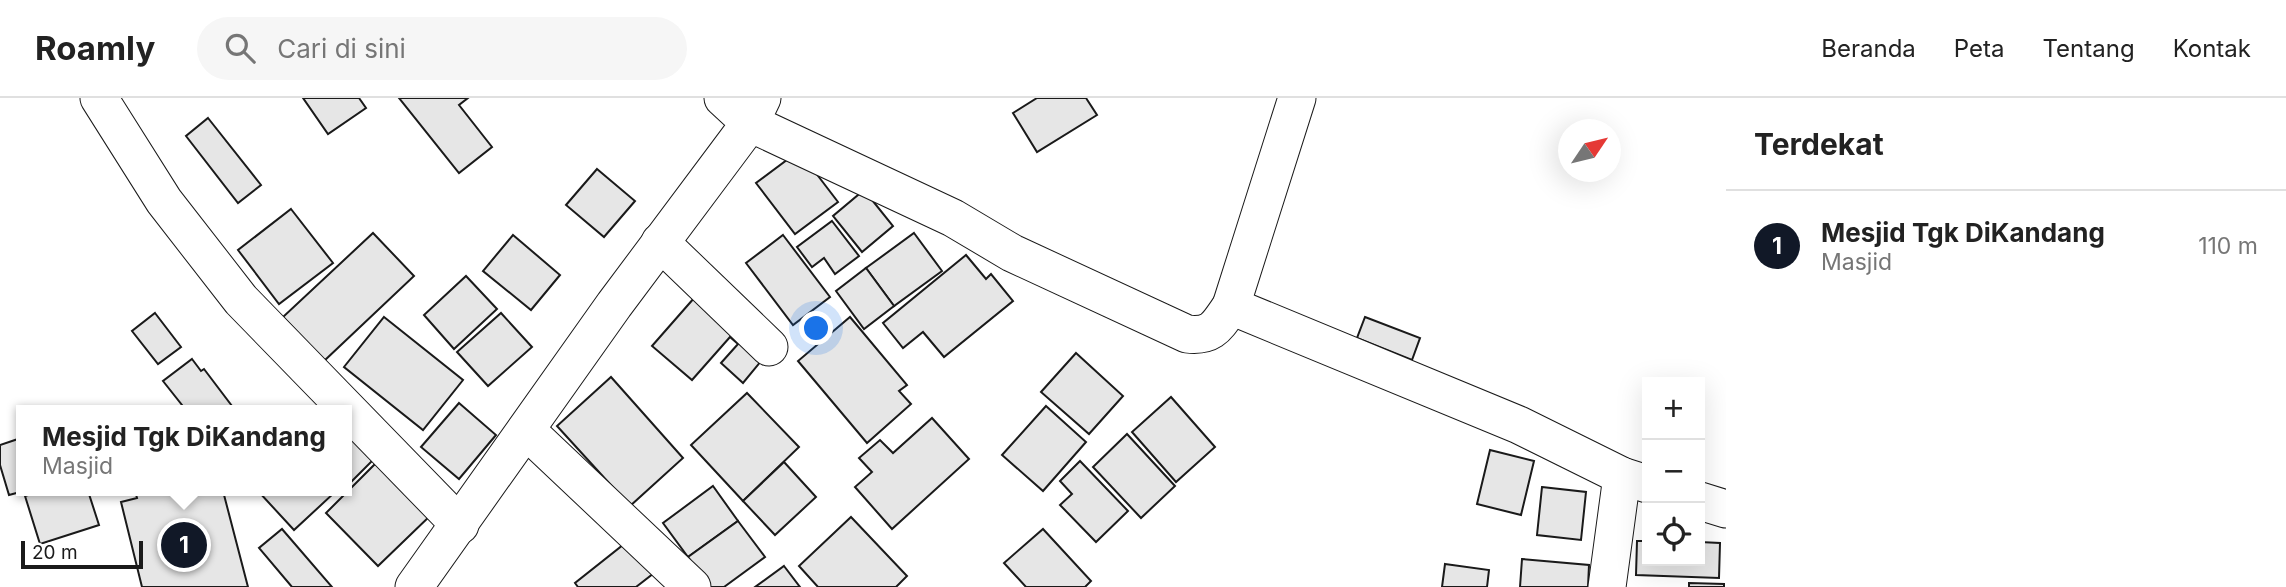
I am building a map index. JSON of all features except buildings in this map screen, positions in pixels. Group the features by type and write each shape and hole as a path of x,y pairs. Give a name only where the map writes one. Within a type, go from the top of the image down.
{"street":[{"path":"99,98 164,201 242,300 344,405"},
{"path":"723,98 756,111 1012,253 1187,334 1202,336 1217,327 1231,306 1297,98"},
{"path":"425,583 460,525 526,430 756,111"},
{"path":"660,242 769,347"},
{"path":"1231,306 1519,425 1635,480 1607,587"},
{"path":"352,414 460,525"},
{"path":"526,430 692,587"},
{"path":"1705,502 1726,509"}],"place":[{"name":"Mesjid Tgk DiKandang","path":"184,545"}]}
